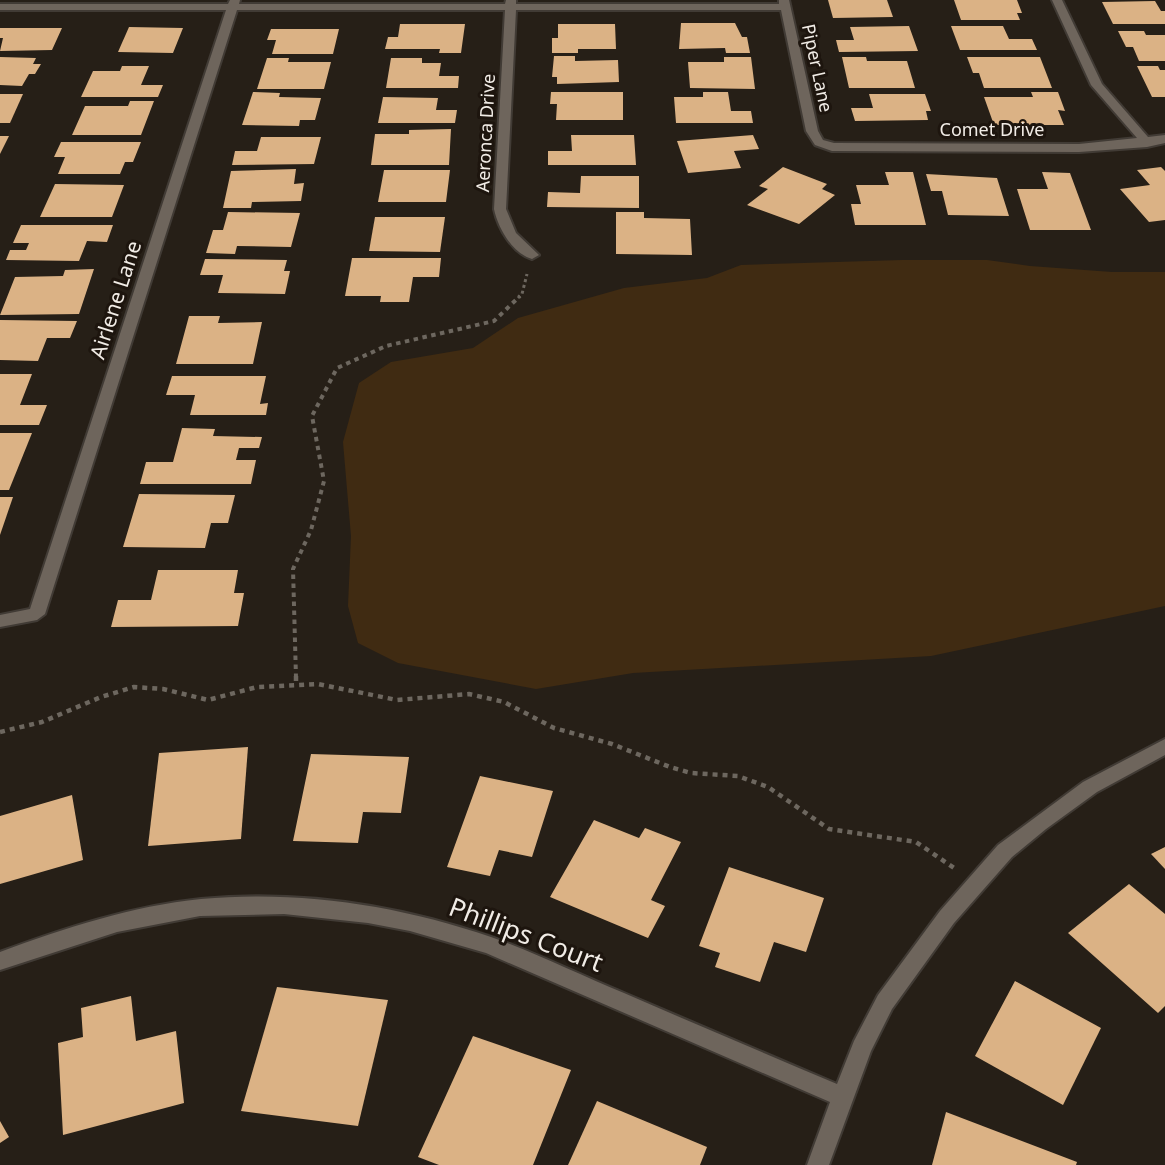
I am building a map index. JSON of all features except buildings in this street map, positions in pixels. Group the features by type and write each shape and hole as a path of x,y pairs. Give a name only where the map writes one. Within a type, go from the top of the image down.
{"street":[{"path":"1057,0 1097,85 1147,143"},
{"path":"0,7 234,4 785,4"},
{"name":"Airlene Lane","path":"0,621 37,614 234,4"},
{"name":"Aeronca Drive","path":"511,4 500,209 503,224 509,236 532,255"},
{"name":"Piper Lane","path":"785,4 812,131 819,142"},
{"name":"Comet Drive","path":"819,142 832,147 852,149 1079,148 1147,143 1165,139"},
{"path":"818,1165 841,1096 861,1048 885,1002 947,917 1005,851 1039,823 1090,787 1165,746"},
{"name":"Phillips Court","path":"0,961 55,940 159,914 221,907 274,906 368,914 451,932 491,946 841,1096"}],"path":[{"path":"296,685 293,569 311,530 324,481 312,416 337,368 386,346 494,321 522,294 532,255"},
{"path":"0,732 42,722 101,697 134,687 163,689 208,700 257,687 296,685 347,688 397,700 469,694 504,702 554,728 612,744 670,767 691,773 738,776 768,787 829,828 916,842 977,884"}],"shaded area":[{"path":"987,260 1030,266 1112,272 1165,272 1165,606 931,656 633,673 536,689 398,663 358,643 348,606 351,536 343,442 359,383 391,362 473,348 518,318 624,288 707,278 741,265"}]}
